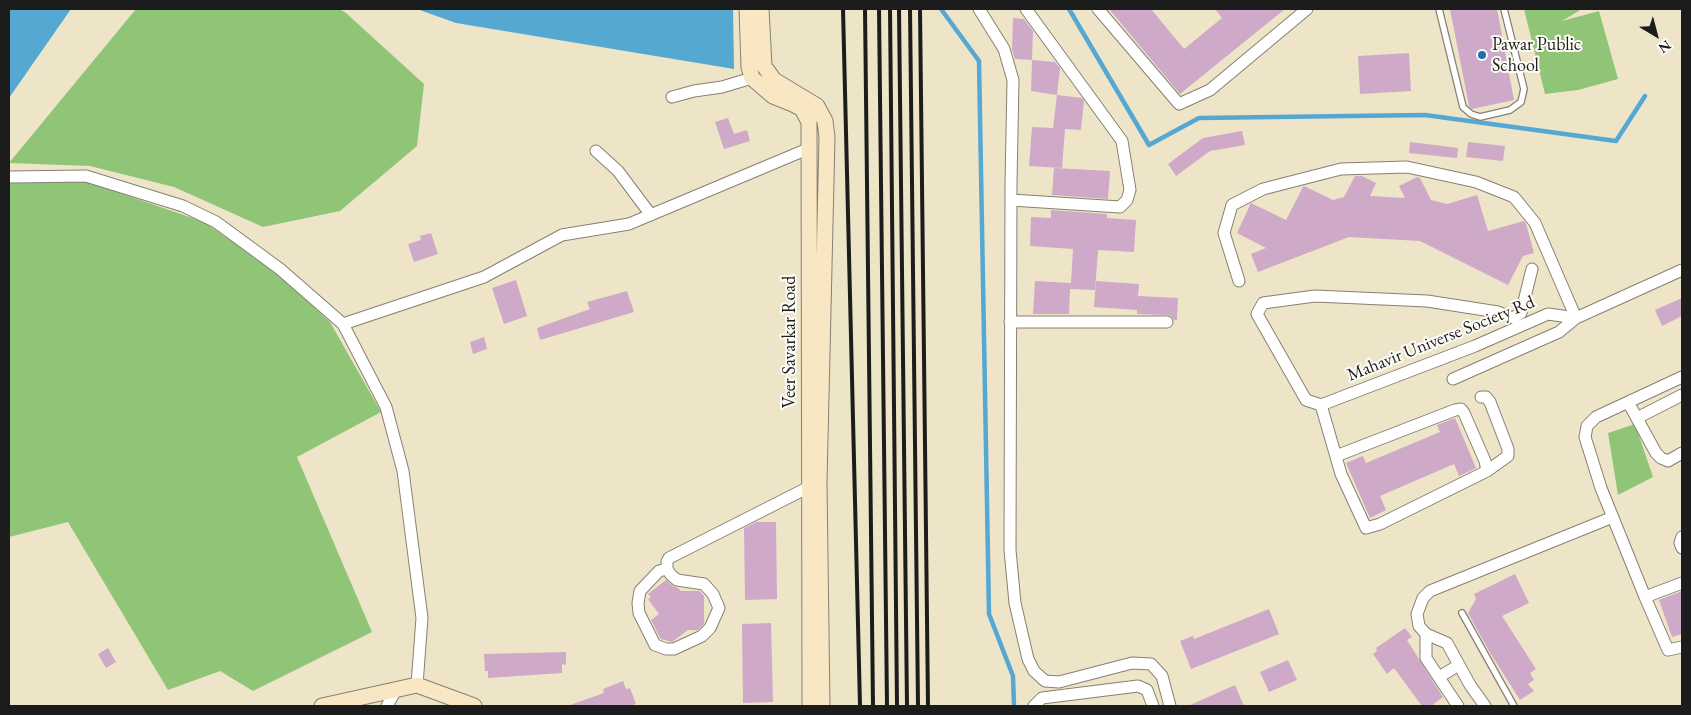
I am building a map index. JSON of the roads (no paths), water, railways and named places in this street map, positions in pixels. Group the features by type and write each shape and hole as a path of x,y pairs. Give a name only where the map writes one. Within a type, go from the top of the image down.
{"street":[{"path":"672,97 694,91 722,87 751,73 747,9"},
{"name":"Veer Savarkar Road","path":"761,9 764,66 774,80 817,106 824,121 826,146 814,484 810,706"},
{"path":"979,9 1004,49 1013,80 1010,550 1015,603 1028,659 1034,671 1045,681 1059,682 1132,663 1151,664 1162,676 1170,706"},
{"path":"1011,200 1120,206 1127,200 1130,190 1122,140 1026,9"},
{"path":"1098,9 1179,104 1210,90 1307,9"},
{"name":"Veer Savarkar Road","path":"751,73 773,96 802,109 809,122 814,484 822,706"},
{"path":"343,324 484,277 562,235 629,224 810,148"},
{"path":"596,151 618,171 651,215"},
{"path":"1239,282 1224,233 1232,205 1263,189 1341,169 1407,167 1476,182 1514,197 1535,223 1576,318"},
{"path":"9,177 86,176 183,206 216,222 280,268 343,324 386,407 403,471 422,618 417,685"},
{"name":"Mahavir Universe Society Rd","path":"1532,269 1521,314 1513,318 1498,312 1427,302 1315,296 1263,303 1256,314 1306,400 1321,405 1475,346 1548,314 1576,318"},
{"path":"1453,380 1559,332 1576,318 1682,270"},
{"path":"1010,322 1167,322"},
{"path":"1682,377 1596,417 1587,426 1585,437 1601,488 1668,650 1682,647"},
{"path":"1637,418 1682,395"},
{"path":"1321,405 1341,474 1366,528 1380,524 1487,472 1508,456 1508,450 1490,402 1486,397 1481,396"},
{"path":"1628,402 1656,454 1668,461 1682,453"},
{"path":"1336,456 1460,409 1464,413 1482,453 1487,472"},
{"path":"667,569 659,571 640,592 638,603 639,613 655,645 666,649 674,649 702,636 710,628 719,608 709,589 704,584 677,580 671,575 667,569 669,558 814,484"},
{"path":"1485,706 1470,685 1447,643 1426,634 1419,626 1417,614 1422,598 1430,591 1613,517"},
{"path":"1682,537 1680,543 1682,548"},
{"path":"1645,597 1682,583"},
{"path":"1426,634 1426,658 1458,706"},
{"path":"1439,677 1459,665"},
{"path":"322,706 417,685 474,706"},
{"path":"1034,706 1042,698 1138,686 1147,690 1152,706"},
{"path":"387,706 397,688"}],"lane":[{"path":"1439,9 1463,107 1471,114 1480,117 1510,110 1521,102 1524,89 1504,9"},
{"path":"1462,613 1514,706"}],"water":[{"path":"9,9 71,9 9,98"},
{"path":"417,9 733,9 734,69 456,23"}],"waterway":[{"path":"941,9 979,61 989,614 1013,676 1014,706"},
{"path":"1069,9 1149,145 1199,118 1425,115 1616,141 1645,96"}],"railway":[{"path":"843,9 860,706"},
{"path":"865,9 873,706"},
{"path":"879,9 887,706"},
{"path":"890,9 897,706"},
{"path":"899,9 907,706"},
{"path":"910,9 918,706"},
{"path":"920,9 928,706"}],"place":[{"name":"Pawar Public School","path":"1482,55"}]}
